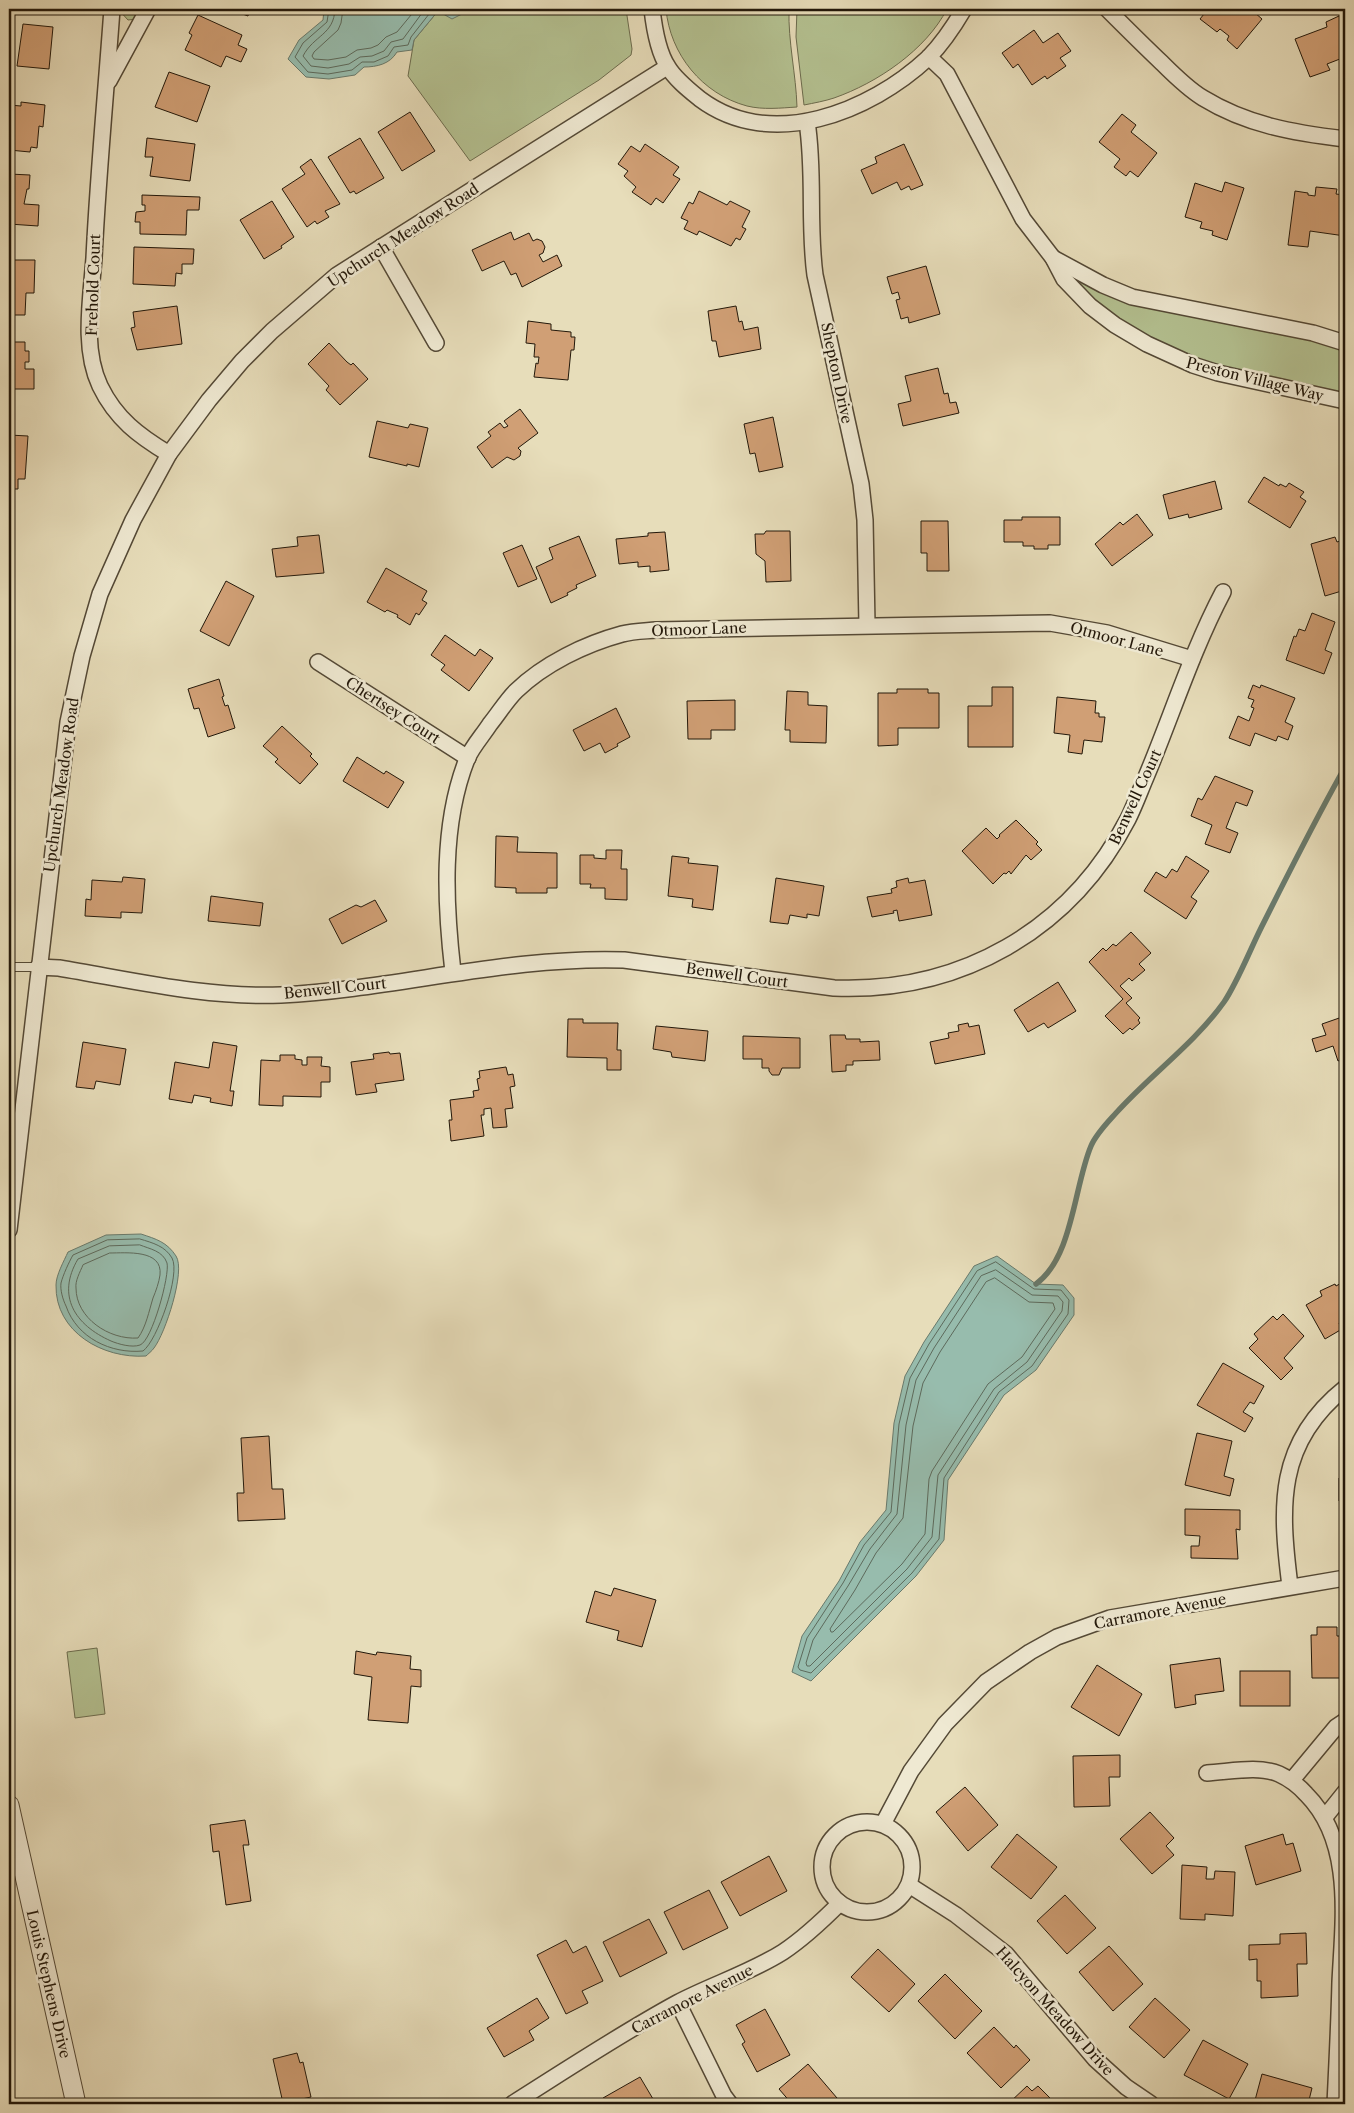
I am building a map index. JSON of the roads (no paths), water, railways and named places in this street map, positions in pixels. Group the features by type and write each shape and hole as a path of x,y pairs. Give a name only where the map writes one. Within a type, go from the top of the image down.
{"street":[{"name":"Frehold Court","path":"112,9 96,211 90,335 93,362 99,385 112,407 132,431 169,454"},
{"name":"Frehold Court","path":"107,84 148,9"},
{"path":"652,9 654,23 667,67 689,90 707,104 727,115 768,124 819,120 874,97 929,57 954,26 964,9"},
{"path":"1107,9 1176,77 1201,97 1242,119 1265,126 1300,134 1345,139"},
{"name":"Preston Village Way","path":"929,57 947,74 1022,219 1053,258 1064,279 1090,306 1116,325 1169,355 1218,372 1345,401"},
{"name":"Upchurch Meadow Road","path":"9,1230 38,967 68,722 82,656 100,594 133,520 169,454 209,400 242,361 272,331 337,275 667,67"},
{"name":"Shepton Drive","path":"807,122 811,146 812,251 815,275 860,484 865,520 867,625"},
{"path":"380,247 436,344"},
{"name":"Preston Village Way","path":"1053,258 1104,285 1132,297 1313,333 1345,344"},
{"name":"Benwell Court","path":"38,967 59,968 202,991 243,995 280,995 329,991 453,972 568,960 624,960 802,984 863,989 919,981 981,961 1018,942 1054,915 1084,885 1109,851 1132,810 1170,721 1204,628 1223,592"},
{"name":"Otmoor Lane","path":"453,972 448,906 448,852 454,805 468,758 516,691 537,674 564,657 623,634 690,628 1050,623 1107,634 1192,659"},
{"name":"Chertsey Court","path":"318,662 468,758"},
{"path":"1290,1586 1283,1506 1290,1469 1303,1437 1325,1407 1345,1388"},
{"name":"Carramore Avenue","path":"884,1824 911,1771 944,1724 986,1682 1030,1652 1057,1638 1110,1618 1345,1578"},
{"path":"1292,1780 1336,1727 1345,1720"},
{"path":"1207,1773 1262,1770 1277,1773 1292,1780 1313,1800 1325,1817 1337,1848 1344,1897 1335,2104"},
{"path":"1325,1817 1345,1792"},
{"name":"Louis Stephens Drive","path":"9,1806 76,2104"},
{"path":"871,1821 884,1824 896,1831 906,1842 912,1856 913,1871 909,1885 897,1901 879,1911 866,1912 852,1909 840,1903 831,1894 825,1882 822,1870 823,1857 827,1845 835,1834 852,1824 871,1821"},
{"name":"Halcyon Meadow Drive","path":"909,1885 956,1915 1006,1954 1095,2059 1126,2087 1151,2104"},
{"name":"Carramore Avenue","path":"512,2104 605,2045 678,2003 781,1953 806,1936 840,1903"},
{"path":"678,2003 724,2096 730,2104"}],"lane":[{"path":"9,967 38,967"}],"water":[{"path":"324,9 465,9 464,13 452,19 438,11 414,40 412,50 397,52 383,64 364,67 355,75 329,79 306,77 288,59 299,40 323,20"},
{"path":"141,1234 161,1242 173,1251 178,1264 178,1275 173,1302 159,1341 146,1356 130,1356 98,1347 84,1339 73,1329 64,1316 58,1302 56,1281 68,1252 106,1235"},
{"path":"997,1256 1036,1284 1063,1285 1074,1298 1074,1315 1036,1370 1004,1395 948,1480 944,1540 916,1576 811,1681 792,1672 802,1636 839,1581 860,1542 886,1510 894,1423 905,1376 924,1342 974,1266"}],"waterway":[{"path":"1036,1284 1048,1272 1058,1257 1071,1220 1085,1162 1093,1142 1129,1099 1186,1046 1224,1002 1239,976 1302,847 1345,767"}]}
